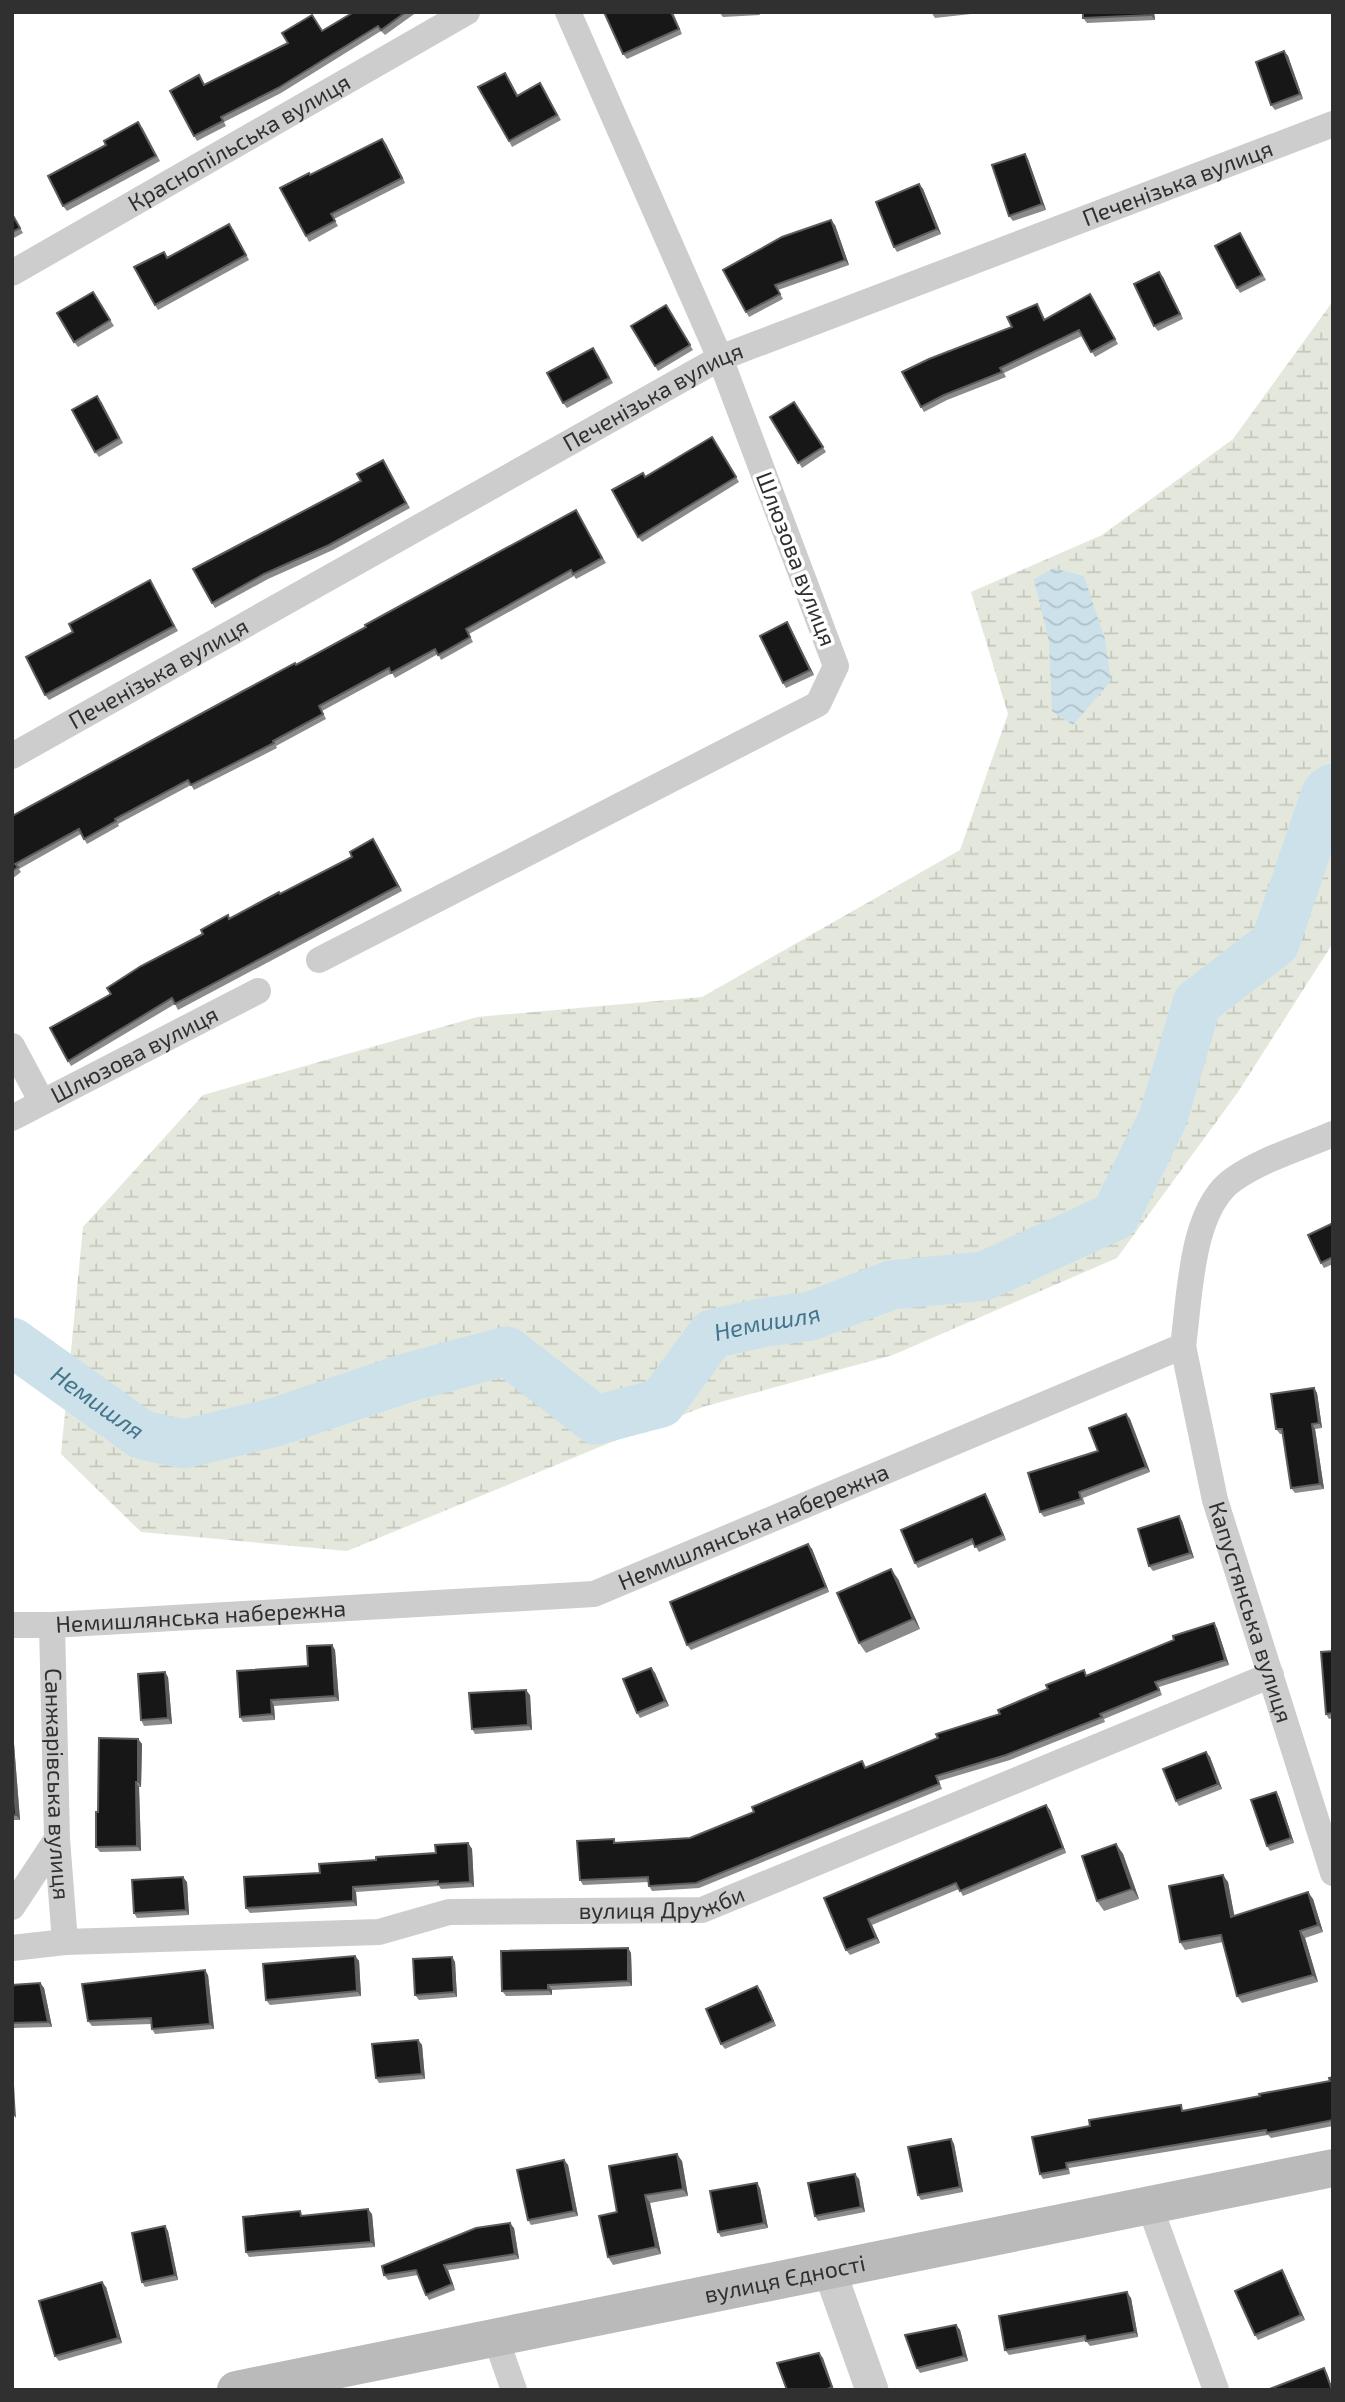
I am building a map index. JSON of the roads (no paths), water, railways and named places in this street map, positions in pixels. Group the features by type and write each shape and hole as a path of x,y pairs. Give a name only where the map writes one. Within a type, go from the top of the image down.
{"main road":[{"name":"вулиця Єдності","path":"236,2390 1333,2168"}],"street":[{"name":"Краснопільська вулиця","path":"12,273 467,12"},
{"name":"Шлюзова вулиця","path":"319,960 818,704 836,666 720,358 568,12"},
{"name":"Печенізька вулиця","path":"12,756 720,358 1333,124"},
{"name":"Шлюзова вулиця","path":"12,1118 258,991"},
{"path":"12,1046 42,1102"},
{"path":"1183,1346 1203,1223 1214,1199 1232,1180 1254,1167 1333,1134"},
{"name":"Немишлянська набережна","path":"12,1625 52,1625 594,1594 1183,1346"},
{"name":"Капустянська вулиця","path":"1183,1346 1215,1500 1333,1873"},
{"name":"Санжарівська вулиця","path":"52,1625 57,1839 65,1942"},
{"name":"вулиця Дружби","path":"12,1948 65,1942 379,1932 449,1912 702,1910 1271,1675"},
{"path":"12,1908 57,1839"},
{"path":"1149,2204 1216,2390"},
{"path":"829,2269 872,2390"},
{"path":"495,2336 514,2390"}],"water":[{"path":"1054,568 1084,576 1105,639 1111,681 1073,725 1052,711 1049,642 1034,579"}],"waterway":[{"name":"Немишля","path":"12,1342 142,1435 184,1444 276,1422 406,1378 507,1351 596,1420 661,1403 712,1334 811,1316 891,1285 984,1276 1115,1216 1163,1118 1197,1003 1275,943 1326,793 1333,788"}]}
